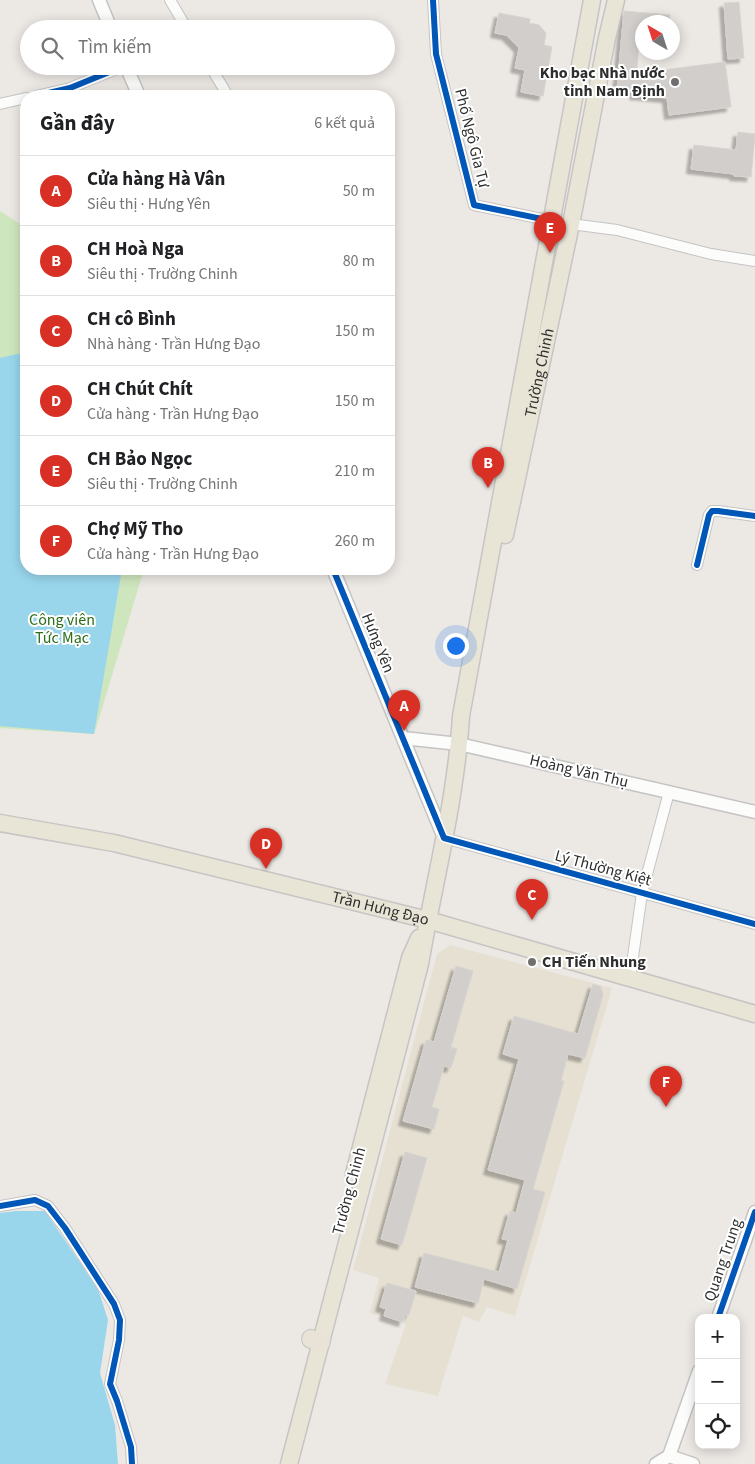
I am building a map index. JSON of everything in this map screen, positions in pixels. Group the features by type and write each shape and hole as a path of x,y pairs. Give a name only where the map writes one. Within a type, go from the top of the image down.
{"main road":[{"name":"Trường Chinh","path":"499,536 552,221 592,0"},
{"name":"Trường Chinh","path":"289,1464 316,1341 410,958 428,920 444,838 459,744 461,716 499,536 571,224 616,0"},
{"path":"552,221 571,224"},
{"name":"Trần Hưng Đạo","path":"0,823 114,843 428,920 755,1014"},
{"name":"Trường Chinh","path":"278,1464 316,1341"}],"street":[{"path":"99,0 107,20"},
{"path":"170,0 182,20"},
{"name":"Phố Ngô Gia Tự","path":"433,0 436,54 474,205 552,221"},
{"path":"62,90 102,75"},
{"path":"129,75 136,90"},
{"path":"215,75 224,90"},
{"path":"0,104 20,99"},
{"path":"571,224 617,230 711,254 755,261"},
{"path":"697,565 709,515 712,511 718,510 755,516"},
{"name":"Hưng Yên","path":"335,575 444,838"},
{"name":"Hoàng Văn Thụ","path":"403,738 459,744 755,812"},
{"path":"630,978 642,893 669,792"},
{"name":"Lý Thường Kiệt","path":"444,838 755,924"},
{"path":"0,1206 35,1200 48,1206 66,1228 114,1304 120,1320 119,1340 110,1384 131,1447 132,1464"},
{"name":"Quang Trung","path":"720,1314 751,1237 755,1212"},
{"path":"656,1464 669,1456 695,1382"},
{"path":"669,1456 693,1464"}],"shaded area":[{"path":"450,945 612,988 515,1316 487,1307 479,1322 463,1316 438,1396 385,1384 406,1324 370,1313 379,1278 353,1270 437,954"}],"green space":[{"name":"Công viên Tức Mạc","path":"0,211 20,224 20,575 142,575 94,734 0,728"}],"water":[{"name":"Công viên Tức Mạc","path":"20,353 20,575 121,575 94,734 0,726 0,358"},
{"path":"45,1211 98,1289 108,1320 100,1373 115,1425 118,1464 0,1464 0,1213"}],"building":[{"path":"739,2 744,58 728,59 724,3"},
{"path":"624,11 670,15 635,15 635,60 638,60 636,79 664,81 663,70 725,62 731,107 669,115 667,98 634,95 635,91 617,90"},
{"path":"499,13 530,19 529,23 539,25 546,33 544,45 552,47 543,96 521,92 525,70 515,68 519,48 506,35 495,33"},
{"path":"738,132 755,134 751,177 691,169 694,145 736,150"},
{"path":"456,966 473,971 451,1047 457,1049 451,1068 444,1066 432,1107 439,1109 434,1129 403,1121 426,1040 434,1042"},
{"path":"593,984 601,987 603,995 585,1058 568,1054 561,1081 564,1081 533,1189 545,1192 517,1289 484,1279 478,1303 415,1287 424,1253 499,1272 508,1240 502,1239 510,1211 516,1213 525,1180 488,1170 519,1059 503,1054 514,1016 578,1034"},
{"path":"405,1152 427,1158 402,1245 381,1239"},
{"path":"387,1283 416,1291 409,1315 405,1314 403,1322 384,1316 386,1309 380,1307"}],"cycle path":[{"path":"433,0 436,54 474,205 552,221"},
{"path":"62,90 102,75"},
{"path":"697,565 709,515 712,511 755,516"},
{"path":"335,575 444,838 755,924"},
{"path":"0,1206 35,1200 48,1206 65,1228 114,1304 120,1320 119,1340 110,1384 131,1447 132,1464"},
{"path":"719,1314 755,1212"}],"place":[{"name":"Kho bạc Nhà nước tỉnh Nam Định","path":"675,82"},
{"name":"CH Bảo Ngọc","path":"550,253"},
{"name":"CH Hoà Nga","path":"488,488"},
{"name":"Cửa hàng Hà Vân","path":"404,731"},
{"name":"CH Chút Chít","path":"266,869"},
{"name":"CH cô Bình","path":"532,920"},
{"name":"CH Tiến Nhung","path":"532,962"},
{"name":"Chợ Mỹ Tho","path":"666,1107"}]}
